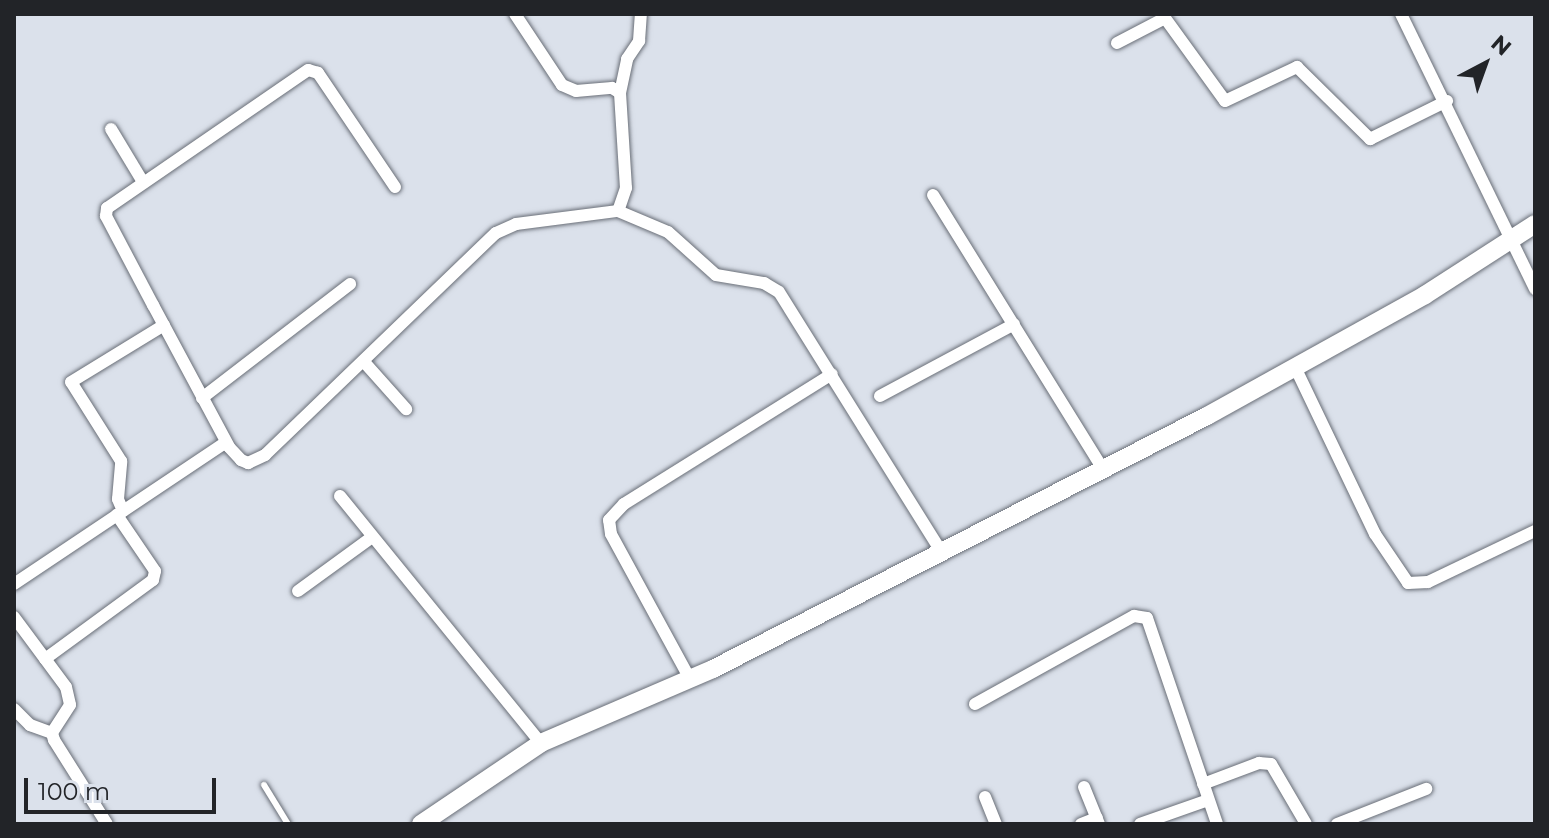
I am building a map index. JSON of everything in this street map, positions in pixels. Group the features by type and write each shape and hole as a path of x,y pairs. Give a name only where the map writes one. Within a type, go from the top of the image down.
{"street":[{"path":"515,14 562,85 576,91 612,88 620,93"},
{"path":"618,211 626,188 620,93 627,59 639,41 641,14"},
{"path":"1401,14 1447,101 1510,242 1535,289"},
{"path":"1117,43 1165,18 1225,101 1297,67 1370,139 1447,101"},
{"path":"395,187 318,73 308,70 143,182 105,212 226,442 241,460 256,461 365,363 496,233 516,224 618,211 668,232 716,275 764,283 779,292 941,551"},
{"path":"111,129 143,182"},
{"path":"933,195 1103,469"},
{"path":"421,824 541,743 690,679 1103,469 1295,367 1510,242 1535,224"},
{"path":"202,398 350,284"},
{"path":"880,396 1014,324"},
{"path":"45,659 153,580 155,571 120,513 121,461 71,382 164,325"},
{"path":"365,363 406,409"},
{"path":"1295,367 1375,534 1408,583 1428,582 1535,531"},
{"path":"690,679 611,534 609,520 624,504 832,374"},
{"path":"14,584 226,442"},
{"path":"340,496 541,743"},
{"path":"298,591 372,537"},
{"path":"975,704 1140,615 1157,638 1217,824"},
{"path":"14,617 70,697 52,733"},
{"path":"14,709 30,725 52,733 107,824"},
{"path":"1203,784 1259,763 1271,764 1306,824"},
{"path":"1081,824 1098,821 1084,787"},
{"path":"1337,824 1426,789"},
{"path":"985,797 996,824"},
{"path":"1140,824 1208,800"}],"lane":[{"path":"264,785 288,824"}]}
